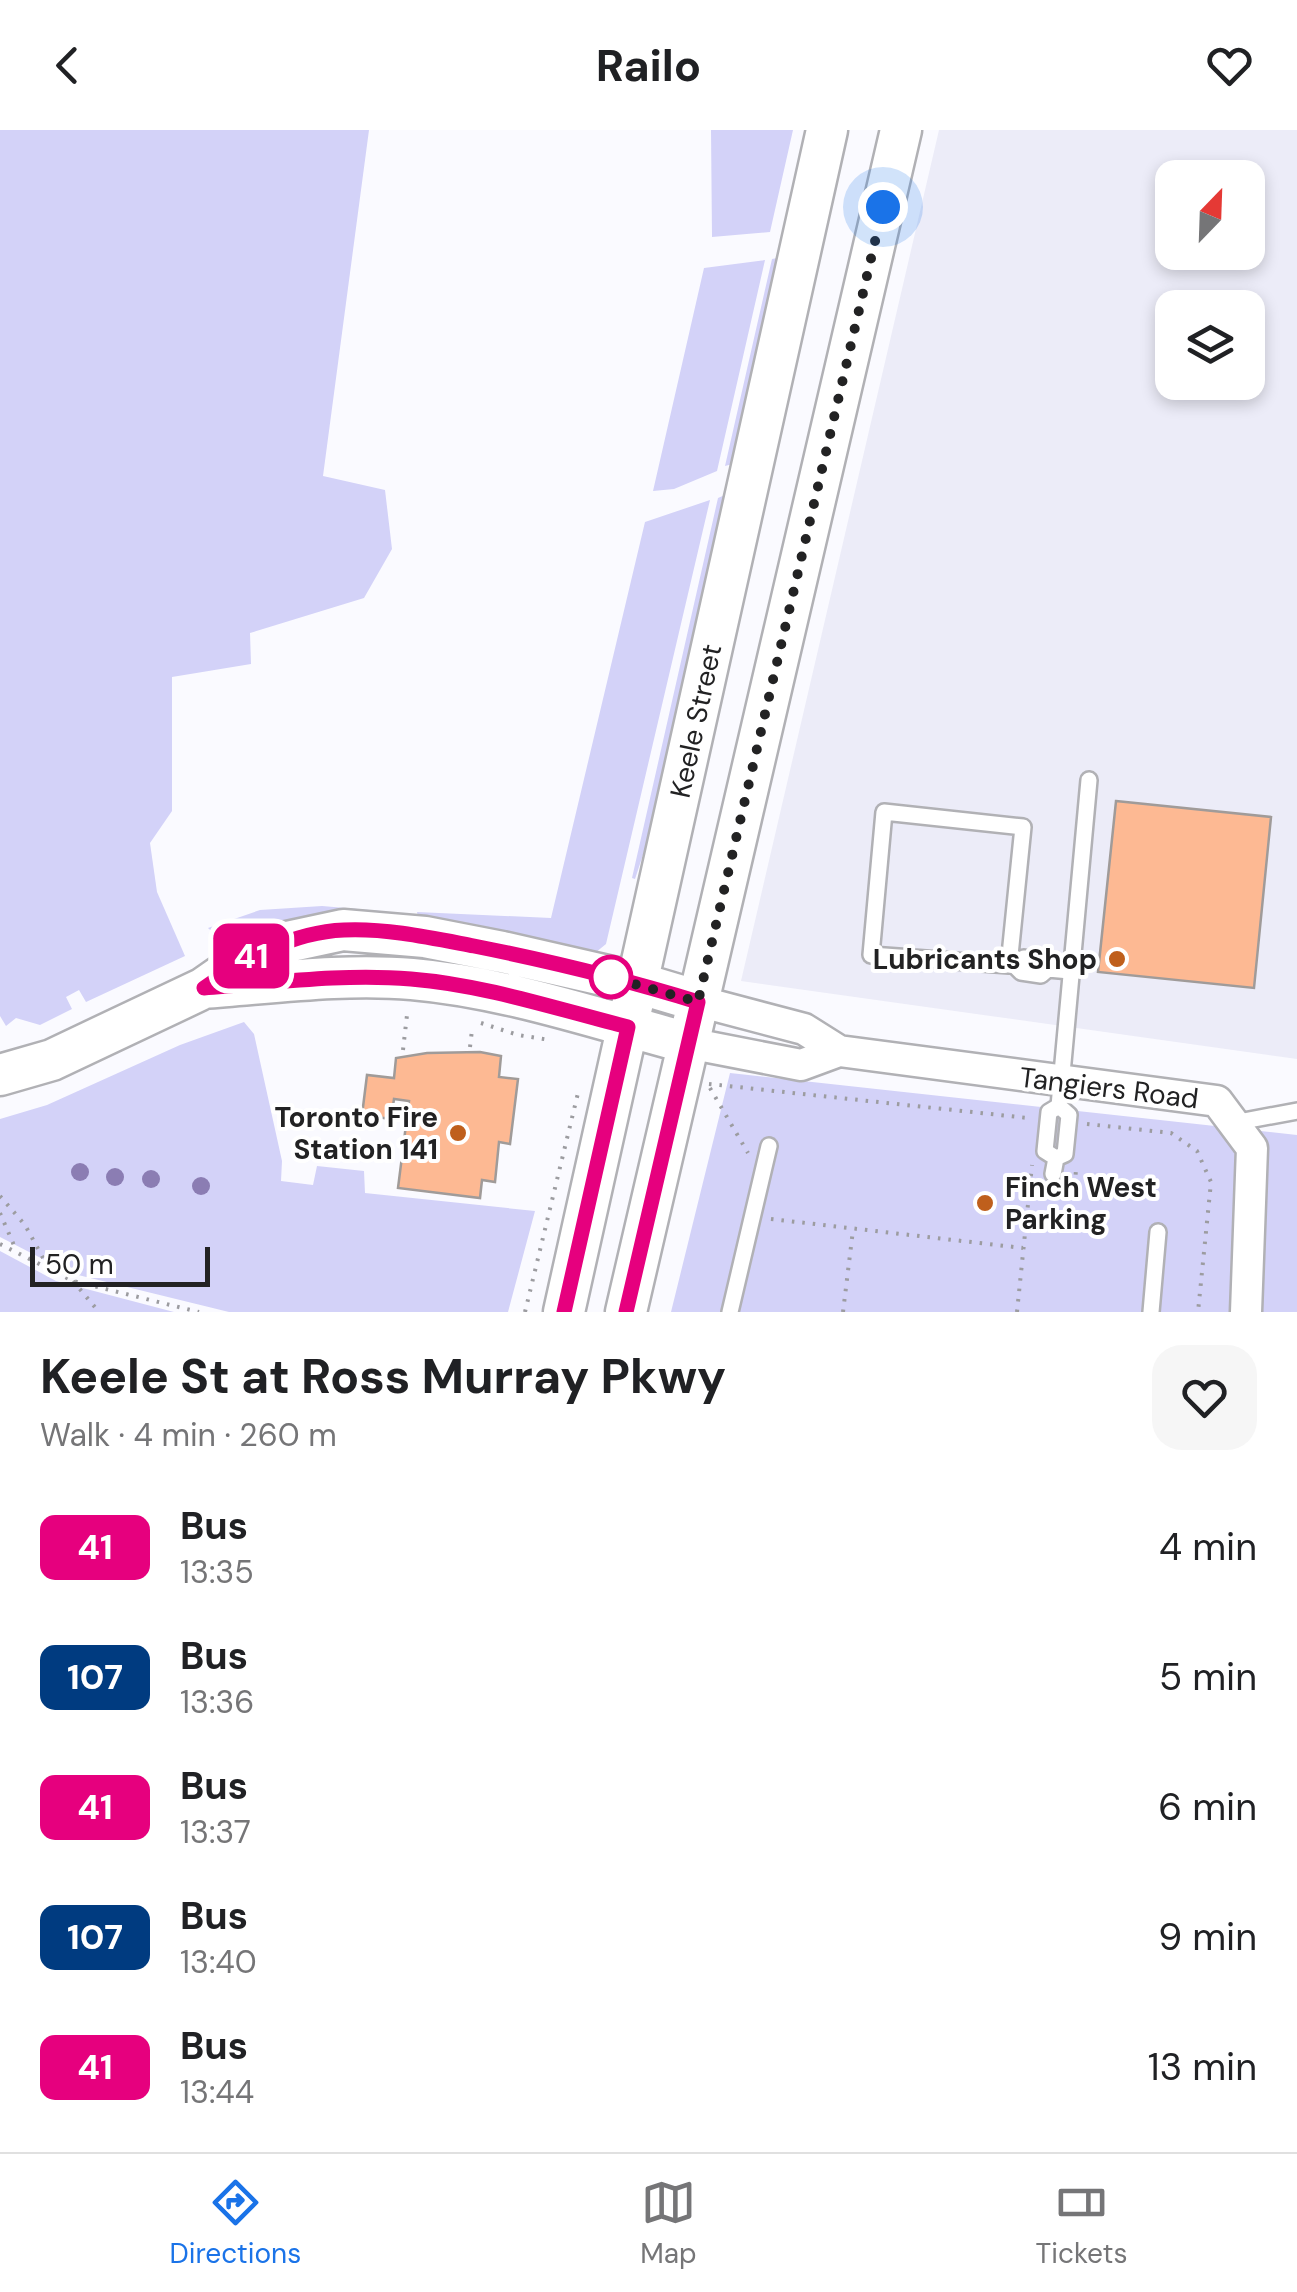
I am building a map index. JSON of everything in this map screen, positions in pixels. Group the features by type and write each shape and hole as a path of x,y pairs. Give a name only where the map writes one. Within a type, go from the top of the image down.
{"main road":[{"name":"Keele Street","path":"564,1312 827,130"},
{"path":"626,1312 901,130"},
{"path":"0,1075 52,1060 204,988 247,958 286,942 343,930 425,937 638,983 698,1002"},
{"path":"204,988 324,978 410,979 474,988 688,1043"}],"street":[{"name":"Tangiers Road","path":"698,1002 804,1029 839,1051 1059,1094 1217,1101 1252,1148 1246,1312"},
{"name":"Tangiers Road","path":"688,1043 801,1065 839,1051"}],"lane":[{"path":"1054,1166 1045,1152 1049,1112 1059,1094 1089,780"},
{"path":"1012,965 1023,827 884,812 871,955 1012,965 1024,958 1041,961 1048,968 1070,971"},
{"path":"1233,1122 1297,1111"},
{"path":"730,1312 768,1153"},
{"path":"1151,1312 1158,1232"}],"path":[{"path":"403,1050 406,1015"},
{"path":"474,1020 518,1035 557,1041"},
{"path":"470,1046 472,1030"},
{"path":"768,1153 750,1156 708,1084 1034,1118 1031,1111"},
{"path":"525,1312 579,1088"},
{"path":"1080,1124 1171,1134 1197,1151 1210,1182 1198,1312"},
{"path":"1017,1312 1032,1154"},
{"path":"0,1196 25,1225 48,1267"},
{"path":"772,1207 771,1221 1024,1248"},
{"path":"0,1213 16,1250"},
{"path":"843,1312 853,1230"},
{"path":"0,1244 74,1280 199,1312"},
{"path":"74,1280 98,1312"}],"shaded area":[{"path":"0,130 369,130 323,476 385,490 392,549 364,598 250,633 251,664 172,677 172,811 150,843 157,892 185,956 86,1002 79,990 66,997 72,1009 40,1025 16,1018 6,1026 0,1016"},
{"path":"711,130 793,130 770,232 712,237"},
{"path":"939,130 1297,130 1297,1059 741,981"},
{"path":"788,256 740,462 725,466 772,259"},
{"path":"765,260 717,471 674,489 653,491 704,268"},
{"path":"734,491 668,779 635,879 632,878 718,498"},
{"path":"710,500 606,944 595,953 418,917 417,912 551,918 645,522"},
{"path":"322,906 381,911 377,920 278,923 221,940 208,928 260,910"},
{"path":"244,1022 254,1034 282,1161 281,1181 313,1185 317,1166 364,1171 365,1193 535,1211 508,1312 229,1312 70,1273 0,1237 0,1119 47,1105 180,1045"},
{"path":"730,1073 1297,1135 1297,1312 671,1312"},
{"path":"0,1251 56,1281 174,1312 0,1312"}],"building":[{"path":"1116,801 1271,817 1254,988 1098,972"},
{"name":"Toronto Fire Station 141","path":"480,1052 501,1056 499,1077 518,1079 510,1144 499,1142 495,1182 482,1180 480,1198 398,1188 409,1101 394,1099 391,1119 362,1115 367,1075 394,1078 396,1058"}],"bus line":[{"name":"41","path":"564,1312 628,1027 474,988 410,979 324,978 204,988 247,958 286,942 343,930 425,937 502,952 638,983 698,1002 626,1312"}],"place":[{"name":"Lubricants Shop","path":"1117,959"},
{"name":"Toronto Fire Station 141","path":"458,1133"},
{"name":"Finch West Parking","path":"985,1203"}],"route":[{"path":"611,977 606,976 698,1002 883,207"}]}
